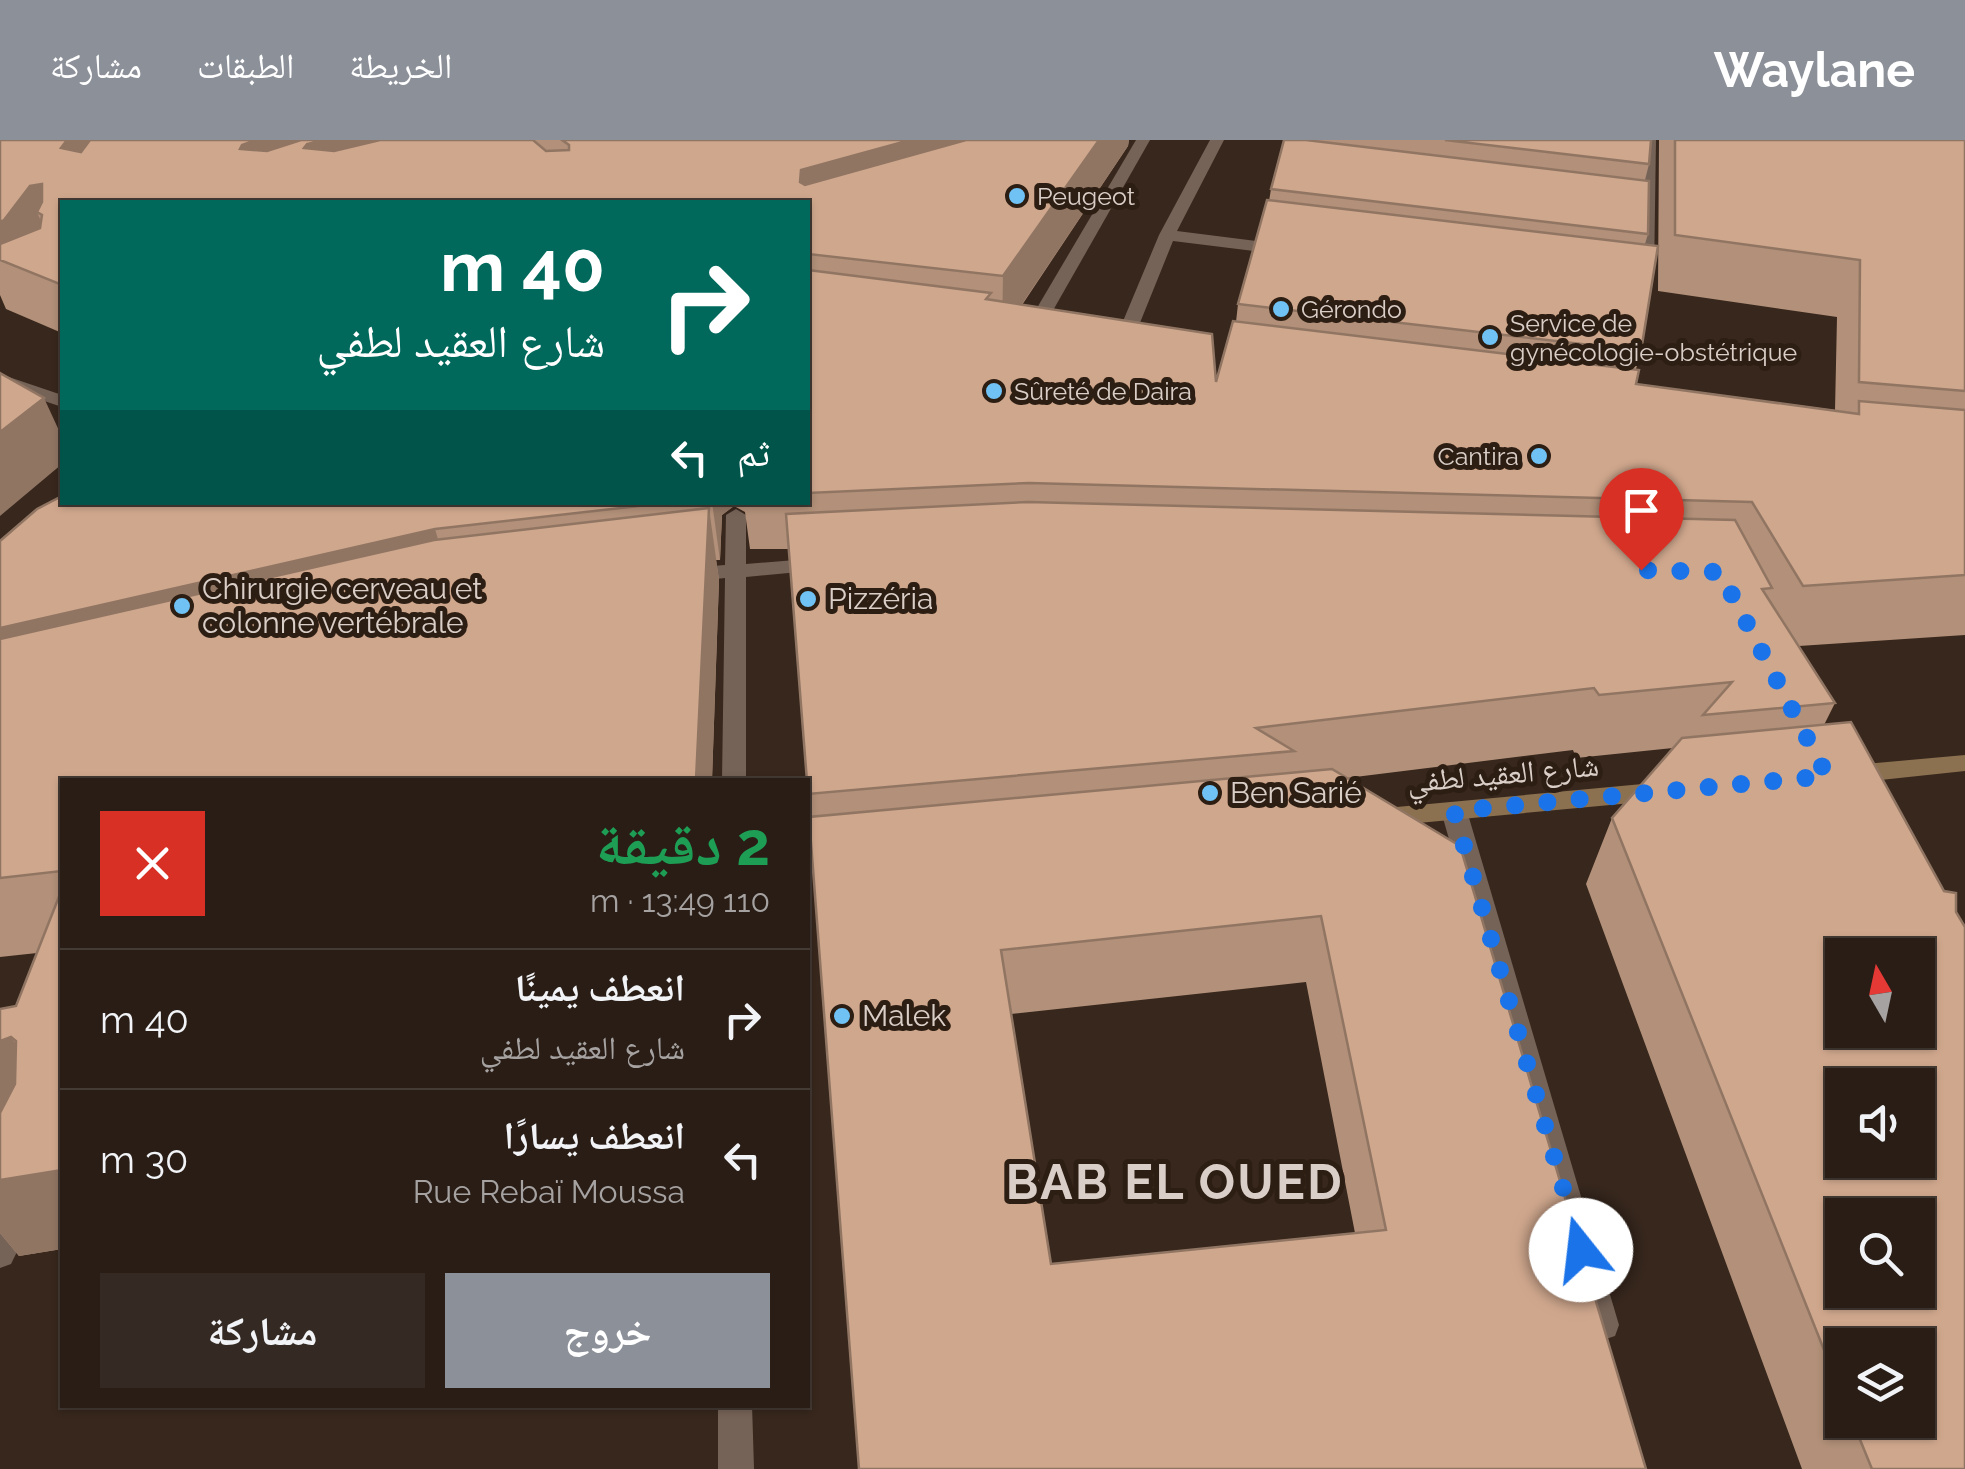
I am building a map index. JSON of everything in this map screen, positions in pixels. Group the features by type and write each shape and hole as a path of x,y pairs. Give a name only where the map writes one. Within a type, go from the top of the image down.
{"main road":[{"path":"1827,776 1965,763"},
{"name":"شارع العقيد لطفي","path":"1356,820 1690,789"}],"street":[{"path":"1024,344 1142,140"},
{"path":"1118,355 1167,235 1217,140"},
{"path":"1646,294 1649,140"},
{"path":"1629,220 1648,222"},
{"path":"1167,235 1301,252"},
{"path":"0,380 60,400"},
{"path":"734,778 736,515"},
{"path":"662,578 738,568 834,564"},
{"path":"1454,811 1612,1356"},
{"path":"0,1254 31,1190"},
{"path":"736,1408 736,1469"}],"building":[{"path":"0,140 67,140 61,148 81,152 90,140 256,140 240,149 267,151 301,140 324,140 304,148 334,151 380,140 533,140 546,151 569,150 562,140 910,140 801,170 800,182 805,185 966,140 1099,140 1003,276 810,254 810,200 60,200 60,284 0,260 0,244 40,228 42,215 37,212 42,202 42,184 30,186 0,222"},
{"path":"1284,140 1649,181 1648,234 1271,189"},
{"path":"1445,140 1651,140 1649,164"},
{"path":"1675,140 1965,140 1965,391 1859,382 1860,260 1675,235"},
{"path":"1267,200 1658,246 1641,351 1238,304"},
{"path":"810,270 991,293 986,299 1212,334 1216,382 1233,321 1639,370 1636,384 1859,414 1859,401 1965,410 1965,575 1803,586 1752,502 1029,483 810,493"},
{"path":"0,373 44,398 0,432"},
{"path":"60,497 60,505 647,505 435,529 0,628 0,541 37,509"},
{"path":"1028,502 1735,520 1772,588 1762,589 1835,703 1703,715 1732,682 1599,695 1594,688 1256,728 1294,751 810,794 786,514"},
{"path":"709,508 696,778 60,778 60,871 0,878 0,639 434,540"},
{"path":"1851,722 1944,891 1956,893 1956,912 1965,927 1965,1469 1872,1469 1859,1438 1935,1438 1935,1328 1825,1328 1825,1352 1612,818 1682,738"},
{"path":"1332,769 1460,846 1646,1469 859,1469 810,817","holes":["1321,916 1386,1230 1051,1264 1001,950"]},
{"path":"60,894 60,1170 0,1180 0,1113 15,1084 16,1041 11,1037 0,1041 0,1009 16,1006"}],"place":[{"name":"Peugeot","path":"1017,196"},
{"name":"Gérondo","path":"1281,309"},
{"name":"Service de gynécologie-obstétrique","path":"1490,337"},
{"name":"Sûreté de Daira","path":"994,391"},
{"name":"Cantira","path":"1539,456"},
{"name":"Pizzéria","path":"808,599"},
{"name":"Chirurgie cerveau et colonne vertébrale","path":"182,606"},
{"name":"Ben Sarié","path":"1210,793"},
{"name":"Malek","path":"842,1016"}],"district":[{"name":"BAB EL OUED","path":"1175,1182"}],"route":[{"path":"1581,1250 1454,811 1827,776 1720,572 1641,570"}]}
